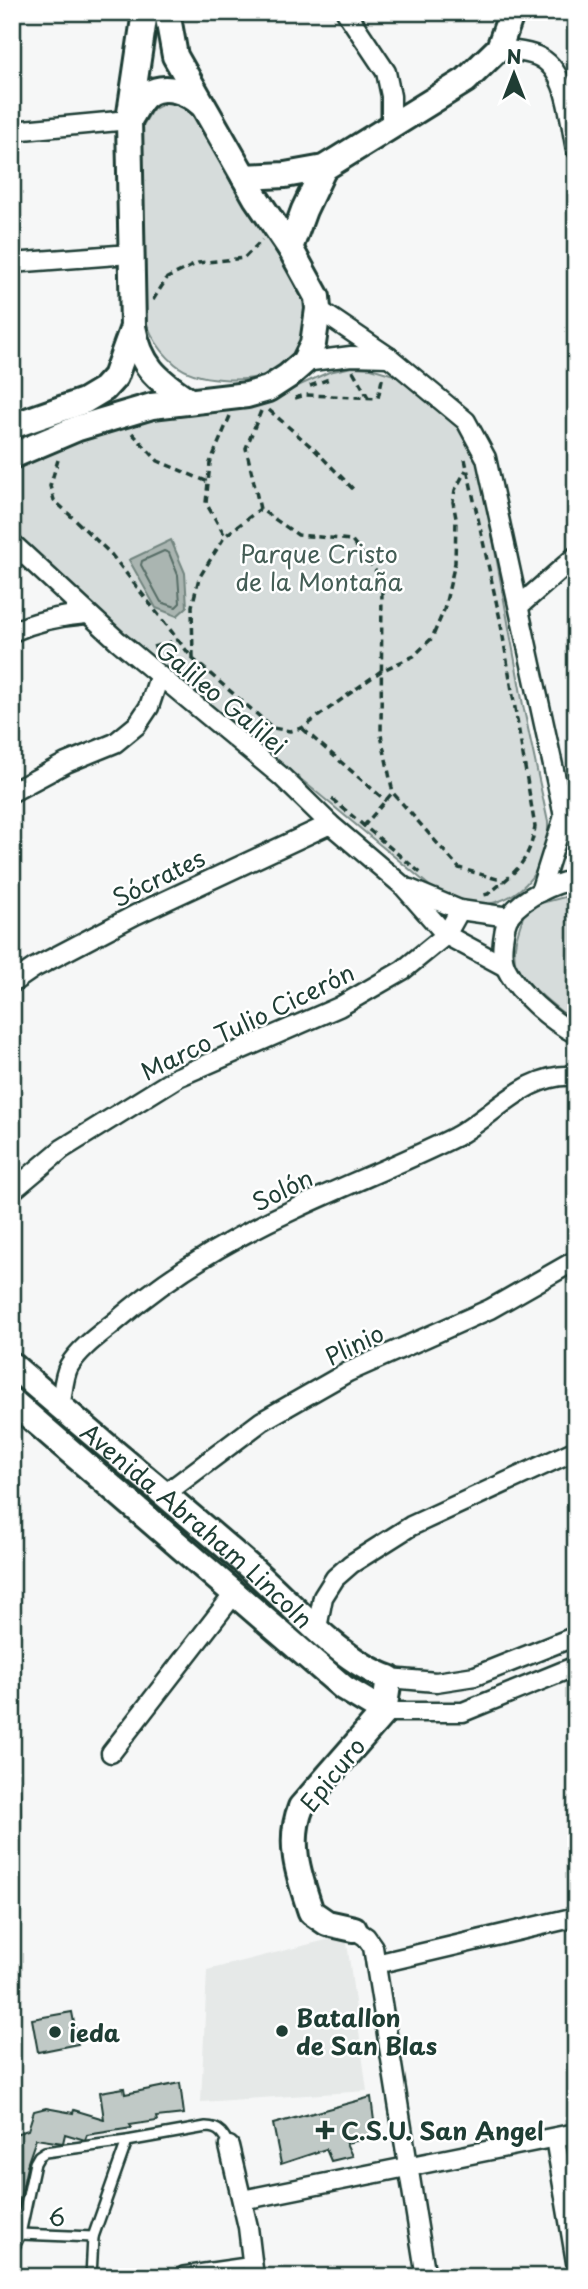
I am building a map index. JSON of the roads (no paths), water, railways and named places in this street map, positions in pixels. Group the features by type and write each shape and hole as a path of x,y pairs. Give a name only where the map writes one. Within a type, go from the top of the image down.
{"street":[{"path":"145,12 129,120 130,254 141,319 136,344 144,363 168,387 188,400"},
{"path":"12,456 67,433 152,405 247,395 268,389 304,362 313,344 317,297 175,56 167,12"},
{"path":"346,12 386,72 391,96 391,126"},
{"path":"244,177 324,169 466,80 499,48 512,12"},
{"path":"499,48 535,55 548,62 560,77 576,149"},
{"path":"129,120 141,100 149,93 161,90 177,90 192,96 201,104"},
{"path":"12,131 129,120"},
{"path":"290,248 304,210 324,169"},
{"path":"12,263 130,254"},
{"path":"318,309 389,357 466,421 486,458 564,816 576,840"},
{"path":"12,426 84,401 104,389 115,377 141,319"},
{"path":"304,362 349,363 389,357"},
{"name":"Galileo Galilei","path":"12,543 86,614 282,777 330,824 403,886 446,935 504,966"},
{"path":"519,606 576,556"},
{"path":"12,632 54,617 86,614"},
{"path":"12,792 66,763 115,743 137,725 149,707 159,677"},
{"path":"540,892 564,816"},
{"name":"Sócrates","path":"12,983 34,968 135,915 330,824"},
{"path":"576,879 540,892 523,902 509,917 502,949 504,966 515,981 554,1022 576,1035"},
{"name":"Galileo Galilei","path":"403,886 460,911 509,917"},
{"name":"Marco Tulio Cicerón","path":"12,1191 62,1149 178,1077 339,1007 403,970 446,935 460,911"},
{"name":"Solón","path":"60,1407 67,1370 76,1354 138,1302 212,1253 291,1210 457,1136 526,1088 545,1079 576,1076"},
{"name":"Plinio","path":"165,1494 262,1421 348,1373 490,1309 576,1260"},
{"name":"Avenida Abraham Lincoln","path":"12,1365 165,1494 334,1645 370,1671 389,1678"},
{"name":"Avenida Abraham Lincoln","path":"12,1401 344,1688 384,1712"},
{"path":"317,1628 323,1597 335,1578 351,1564 411,1526 576,1450"},
{"path":"111,1753 234,1594"},
{"path":"576,1636 475,1676 436,1682 389,1678 384,1712 463,1712 576,1666"},
{"name":"Epicuro","path":"354,1929 327,1923 311,1912 293,1843 294,1824 300,1807 384,1712"},
{"path":"376,1964 576,1917"},
{"path":"354,1929 366,1937 373,1947 426,2277"},
{"path":"242,2200 576,2133"},
{"path":"555,2138 576,2262"},
{"path":"229,2146 242,2200 253,2269"}],"lane":[{"path":"12,2252 20,2234 39,2155 53,2150 127,2141 206,2127 223,2133 229,2146"},
{"path":"115,2275 90,2276 93,2237 127,2141"},
{"name":"6","path":"20,2234 93,2237"},
{"path":"177,2277 183,2272 253,2269"}],"water":[{"path":"171,540 185,573 187,607 177,616 156,608 129,560"},
{"path":"12,1754 20,1792 21,1830 12,1906"}],"place":[{"name":"Batallon de San Blas","path":"282,2031"},
{"name":"ieda","path":"55,2032"},
{"name":"C.S.U. San Angel","path":"325,2130"}],"park label":[{"name":"Parque Cristo de la Montaña","path":"319,567"}]}
